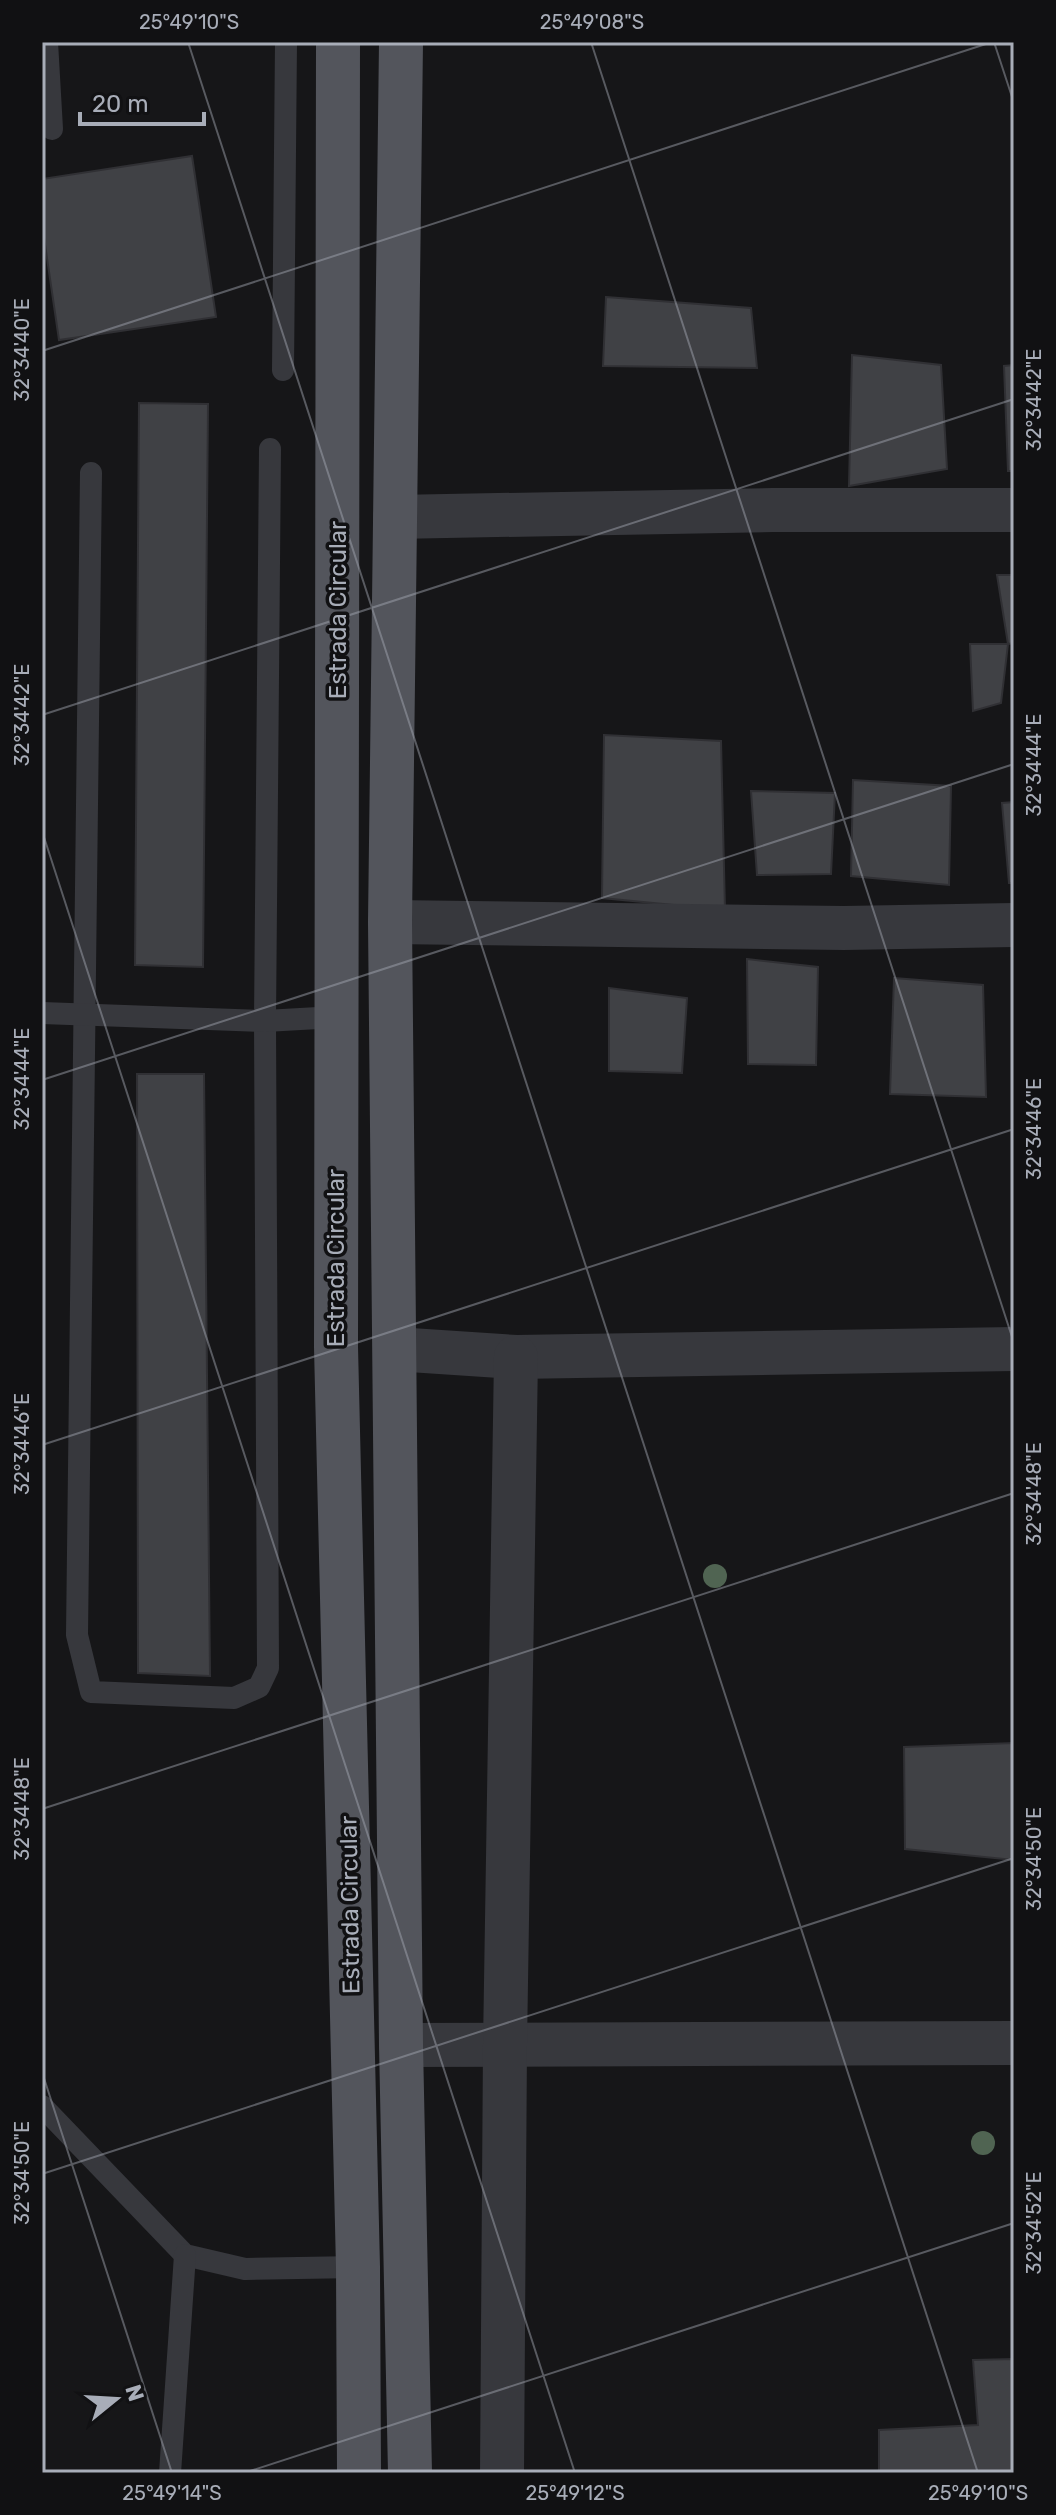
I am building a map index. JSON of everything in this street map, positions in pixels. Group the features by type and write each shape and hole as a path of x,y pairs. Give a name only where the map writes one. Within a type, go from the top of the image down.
{"main road":[{"name":"Estrada Circular","path":"338,42 336,1347 358,2267 359,2473"},
{"path":"401,42 390,922 401,2045 410,2473"}],"street":[{"path":"395,517 773,510 1014,510"},
{"path":"390,922 844,928 1014,925"},
{"path":"395,1349 516,1357 1014,1349"},
{"path":"502,2473 516,1357"},
{"path":"401,2045 1014,2043"}],"lane":[{"path":"47,42 52,129"},
{"path":"283,370 286,42"},
{"path":"91,473 77,1635 91,1692 234,1698 259,1687 268,1668 265,1021 270,449"},
{"path":"42,1013 265,1021 336,1017"},
{"path":"42,2106 185,2255 245,2269 358,2267"},
{"path":"170,2473 185,2255"}],"building":[{"path":"192,156 216,317 59,340 42,224 42,179"},
{"path":"606,297 751,308 757,368 603,366"},
{"path":"852,355 941,365 947,469 849,486"},
{"path":"1014,365 1014,471 1008,471 1004,366"},
{"path":"139,403 208,404 203,967 135,965"},
{"path":"997,575 1014,575 1014,643 1008,644"},
{"path":"970,644 1008,644 1001,703 973,711"},
{"path":"604,735 721,741 725,910 602,898"},
{"path":"853,780 951,786 949,885 851,876"},
{"path":"751,791 835,793 831,874 757,875"},
{"path":"1014,802 1014,883 1009,883 1002,803"},
{"path":"747,959 818,967 816,1065 748,1064"},
{"path":"894,978 983,985 986,1097 890,1094"},
{"path":"609,988 687,998 682,1073 609,1071"},
{"path":"137,1074 204,1074 210,1676 138,1673"},
{"path":"1014,1743 1014,1860 905,1849 904,1747"},
{"path":"1014,2359 1014,2473 879,2473 879,2430 978,2425 973,2360"}]}
